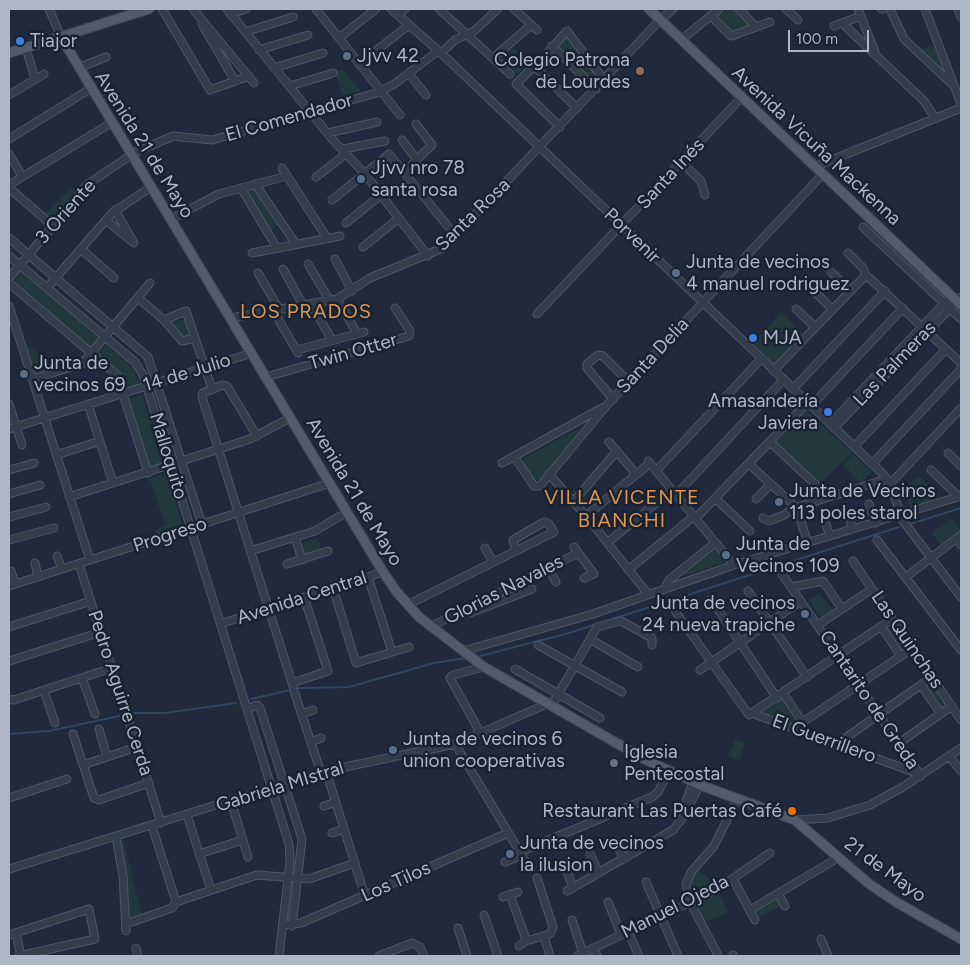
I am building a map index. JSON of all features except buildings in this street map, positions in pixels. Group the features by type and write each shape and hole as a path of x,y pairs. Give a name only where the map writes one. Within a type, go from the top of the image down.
{"main road":[{"path":"9,53 61,37 126,12 149,9"},
{"name":"Avenida Vicuña Mackenna","path":"649,9 822,175 957,300"},
{"name":"Avenida 21 de Mayo","path":"61,37 90,89 171,219 383,572 408,606 430,627 484,667 669,771 737,800 795,820"},
{"name":"21 de Mayo","path":"795,820 882,893 961,939"}],"street":[{"name":"Avenida 21 de Mayo","path":"49,9 61,37"},
{"path":"162,9 210,90 248,76"},
{"path":"193,9 235,81"},
{"path":"193,9 254,83"},
{"path":"228,11 246,9"},
{"path":"339,38 376,9"},
{"name":"Porvenir","path":"391,9 439,52 872,464 888,481 900,515 961,597"},
{"path":"398,15 406,9"},
{"name":"El Comendador","path":"131,155 173,136 212,140 380,92 409,74 452,42 467,34 498,9"},
{"path":"494,58 534,27 514,9"},
{"name":"Santa Rosa","path":"231,318 333,300 352,291 370,278 444,248 660,20 673,9"},
{"path":"682,40 719,9"},
{"path":"739,9 756,27"},
{"path":"788,10 797,9"},
{"path":"858,9 876,55"},
{"path":"890,9 904,39 954,86"},
{"path":"814,167 961,108 925,9"},
{"path":"958,9 961,17"},
{"path":"319,10 358,64 400,115"},
{"path":"443,10 510,74"},
{"path":"788,10 798,20"},
{"path":"228,11 328,133 365,174 428,256"},
{"path":"711,16 731,36 770,22"},
{"path":"834,26 861,16"},
{"path":"245,32 293,17"},
{"path":"842,23 924,101 935,118"},
{"path":"358,64 409,25"},
{"path":"596,89 550,49 567,31 604,80"},
{"path":"260,50 308,35"},
{"path":"26,48 35,80"},
{"path":"274,68 323,53"},
{"path":"78,68 106,57"},
{"path":"560,127 516,84 534,66 577,108"},
{"path":"290,86 333,73"},
{"path":"9,95 44,74"},
{"path":"409,74 426,95"},
{"path":"9,139 90,89"},
{"name":"Santa Inés","path":"537,314 741,98"},
{"path":"328,133 377,122"},
{"path":"52,225 9,186 22,176 111,123"},
{"path":"404,172 432,145 416,124"},
{"path":"402,140 417,160"},
{"path":"316,177 345,151 384,141"},
{"path":"9,154 22,176"},
{"path":"332,200 389,154 456,235"},
{"name":"3 Oriente","path":"9,278 92,179 131,155"},
{"path":"681,162 701,181 705,195"},
{"path":"282,168 328,238"},
{"name":"Santa Delia","path":"549,474 612,399 822,175"},
{"path":"171,219 219,194 287,176"},
{"path":"255,184 296,244"},
{"path":"47,288 115,210 151,187"},
{"path":"241,188 277,248"},
{"path":"346,223 381,196"},
{"path":"106,220 134,243 115,210"},
{"path":"363,247 399,218"},
{"path":"863,227 961,319"},
{"path":"252,253 340,236"},
{"path":"9,238 147,356 202,525"},
{"path":"81,249 114,278"},
{"path":"848,253 864,269 866,275 961,363"},
{"name":"Malloquito","path":"9,256 135,362 146,386 290,848 279,956"},
{"path":"335,259 352,291"},
{"path":"258,273 298,352 360,332 333,300 308,264"},
{"path":"283,269 332,340"},
{"path":"831,272 850,290"},
{"path":"773,371 866,275"},
{"name":"Malloquito","path":"9,283 115,373 148,473"},
{"path":"32,379 82,364 150,283"},
{"path":"814,291 832,309"},
{"path":"793,389 885,291"},
{"path":"138,298 164,320 182,341 195,338"},
{"name":"Las Palmeras","path":"832,426 947,306 957,300"},
{"path":"9,306 90,560"},
{"name":"Twin Otter","path":"266,377 408,336 410,331 395,308"},
{"path":"628,570 694,518 715,498 903,308"},
{"path":"796,309 815,327"},
{"path":"164,320 186,311 212,389"},
{"path":"854,447 946,349"},
{"name":"14 de Julio","path":"12,428 252,353"},
{"path":"612,399 587,368 587,364 598,355 603,356 629,382"},
{"path":"656,471 761,359"},
{"path":"872,464 961,369"},
{"path":"607,543 674,492 784,380"},
{"path":"257,436 227,386 212,389 202,394 238,514 311,742 336,802 365,896"},
{"path":"9,404 12,428 22,445"},
{"path":"88,404 114,483"},
{"path":"502,463 607,406"},
{"path":"763,518 769,521 796,507 888,481 961,408"},
{"path":"69,497 148,473 257,436 290,418"},
{"path":"578,421 586,426 586,431"},
{"path":"56,456 100,441"},
{"path":"609,442 636,474"},
{"path":"770,442 816,485 823,499"},
{"path":"573,502 617,451"},
{"path":"948,453 961,466"},
{"path":"514,456 537,488 549,474 586,516 648,594"},
{"path":"586,516 649,462 734,565"},
{"path":"9,470 34,464"},
{"path":"749,464 796,507 808,543"},
{"path":"468,656 734,565 960,496 932,470"},
{"name":"Progreso","path":"12,585 330,483"},
{"path":"756,499 771,484"},
{"path":"9,494 40,485"},
{"path":"715,498 750,531"},
{"path":"869,504 875,523"},
{"path":"9,517 46,506"},
{"path":"250,551 318,529 347,512"},
{"path":"847,512 853,530"},
{"path":"824,519 830,536"},
{"path":"408,606 554,532 548,523 544,522 513,540 516,550"},
{"path":"9,540 54,528"},
{"path":"295,537 302,560"},
{"path":"877,540 960,646"},
{"path":"906,578 931,558 960,540"},
{"path":"664,589 669,580 715,543"},
{"path":"484,548 493,562"},
{"name":"Glorias Navales","path":"430,627 548,568 576,550 594,574 584,578"},
{"path":"287,564 328,551"},
{"path":"58,556 62,569"},
{"name":"Las Quinchas","path":"853,561 961,720"},
{"path":"35,563 38,577"},
{"name":"Pedro Aguirre Cerda","path":"79,564 161,823"},
{"path":"548,568 556,582"},
{"path":"11,571 12,585"},
{"name":"Avenida Central","path":"220,624 383,572"},
{"name":"Cantarito de Greda","path":"782,574 921,776"},
{"path":"368,577 392,652"},
{"path":"462,611 470,613 533,592 527,579"},
{"name":"Cantarito de Greda","path":"791,586 819,580 824,581 842,609"},
{"path":"332,588 356,663 409,646"},
{"path":"818,625 872,589"},
{"path":"748,591 807,677"},
{"path":"293,686 328,671 304,597"},
{"path":"710,599 780,696 803,722"},
{"path":"9,627 91,601"},
{"path":"700,670 801,601"},
{"path":"675,611 711,663 751,715 892,619"},
{"path":"550,704 558,694 597,627 622,621 652,638 652,645"},
{"name":"Las Quinchas","path":"881,626 902,656"},
{"path":"9,661 100,632"},
{"path":"590,639 638,667"},
{"path":"538,645 622,692"},
{"path":"794,728 913,648"},
{"path":"481,734 450,678 454,674 484,667"},
{"path":"9,700 112,668"},
{"path":"515,669 600,718"},
{"path":"836,744 932,677"},
{"path":"82,678 95,714"},
{"name":"Las Quinchas","path":"921,685 941,714"},
{"path":"44,690 55,723"},
{"name":"Gabriela MIstral","path":"9,869 323,772 455,744 550,704"},
{"path":"247,709 257,705 260,708 286,784 303,842 292,926"},
{"path":"899,743 952,706"},
{"path":"302,714 313,710"},
{"name":"El Guerrillero","path":"751,715 794,728 921,776"},
{"path":"99,729 108,757"},
{"path":"73,734 96,799 148,783"},
{"path":"311,742 321,738"},
{"path":"455,744 529,867"},
{"path":"83,765 137,748"},
{"path":"795,820 828,818 859,809 892,794 961,748"},
{"path":"950,756 961,771"},
{"path":"505,862 652,797 659,790 669,771"},
{"path":"9,798 67,779"},
{"path":"564,866 570,889 666,835 678,824 686,811 686,801 697,784"},
{"path":"718,954 690,902 686,888 688,878 714,846 737,800"},
{"path":"231,801 248,857"},
{"path":"324,806 336,802"},
{"path":"187,815 210,890"},
{"path":"152,826 176,902"},
{"path":"332,833 344,829"},
{"name":"Los Tilos","path":"282,925 292,926 508,833"},
{"path":"116,837 123,876 126,928 172,908 176,902 257,874 312,878 355,863"},
{"path":"199,854 243,840"},
{"path":"615,841 624,859"},
{"name":"Manuel Ojeda","path":"580,955 716,890 770,853"},
{"path":"590,854 599,873"},
{"path":"750,910 779,895 838,858"},
{"path":"519,946 527,940 552,932 553,927 537,878"},
{"path":"733,879 755,920"},
{"path":"646,882 678,956"},
{"path":"518,892 506,896 527,940"},
{"path":"779,895 785,906"},
{"path":"608,902 639,956"},
{"path":"89,910 95,938 20,956 12,934 89,910"},
{"path":"484,915 498,956"},
{"path":"572,920 580,955"},
{"path":"458,928 467,956"},
{"path":"544,936 550,956"},
{"path":"821,939 828,956"},
{"path":"379,956 412,943 420,947 424,956"},
{"path":"136,948 138,956"},
{"path":"594,948 597,956"}],"green space":[{"path":"724,9 736,9 752,25 732,33 715,16"},
{"path":"566,36 599,76 592,82 556,46"},
{"path":"934,45 945,73 919,50"},
{"path":"513,48 529,63 517,75 501,60"},
{"path":"342,69 361,91 343,96 335,72"},
{"path":"88,179 53,221 45,214 66,193"},
{"path":"254,189 280,223 270,232 245,191"},
{"path":"21,272 100,339 91,351 11,284"},
{"path":"781,312 803,333 774,363 753,344"},
{"path":"188,318 194,337 183,340 173,322"},
{"path":"21,339 56,369 32,376"},
{"path":"106,344 133,368 140,386 126,391 121,377 97,356"},
{"path":"142,395 164,467 151,471 128,400"},
{"path":"806,411 852,453 818,486 775,444"},
{"path":"578,429 579,432 542,479 534,480 523,463 524,458"},
{"path":"853,454 872,472 861,483 843,465"},
{"path":"166,473 184,528 145,541 165,524 150,479"},
{"path":"918,476 941,497 910,507 904,489"},
{"path":"952,518 961,530 941,545 932,533"},
{"path":"318,538 322,552 306,557 302,543"},
{"path":"714,549 726,562 681,577 684,573"},
{"path":"820,593 833,611 821,619 809,600"},
{"path":"892,621 910,648 902,654 884,627"},
{"path":"932,680 950,706 941,712 924,686"},
{"path":"782,699 796,722 792,725 760,713"},
{"path":"735,739 745,743 739,761 728,756"},
{"path":"123,840 142,914 128,919 129,899 120,841"},
{"path":"698,871 718,885 691,897 692,879"},
{"path":"719,894 729,912 705,922 695,904"},
{"path":"778,899 781,906 757,918 754,911"}],"waterway":[{"path":"910,524 961,508"},
{"path":"476,657 569,633 899,527"},
{"path":"251,699 299,688 349,687 434,663 466,658"},
{"path":"134,713 165,713 236,703"},
{"path":"9,734 49,731 124,715"}],"place":[{"name":"Tiajor","path":"20,41"},
{"name":"Jjvv 42","path":"347,56"},
{"name":"Colegio Patrona de Lourdes","path":"640,71"},
{"name":"Jjvv nro 78 santa rosa","path":"361,179"},
{"name":"Junta de vecinos 4 manuel rodriguez","path":"676,273"},
{"name":"MJA","path":"753,338"},
{"name":"Junta de vecinos 69","path":"24,374"},
{"name":"Amasandería Javiera","path":"828,412"},
{"name":"Junta de Vecinos 113 poles starol","path":"779,502"},
{"name":"Junta de Vecinos 109","path":"726,555"},
{"name":"Junta de vecinos 24 nueva trapiche","path":"805,614"},
{"name":"Junta de vecinos 6 union cooperativas","path":"393,750"},
{"name":"Iglesia Pentecostal","path":"614,763"},
{"name":"Restaurant Las Puertas Café","path":"792,811"},
{"name":"Junta de vecinos la ilusion","path":"510,854"}],"district":[{"name":"LOS PRADOS","path":"306,312"},
{"name":"VILLA VICENTE BIANCHI","path":"622,510"}]}
